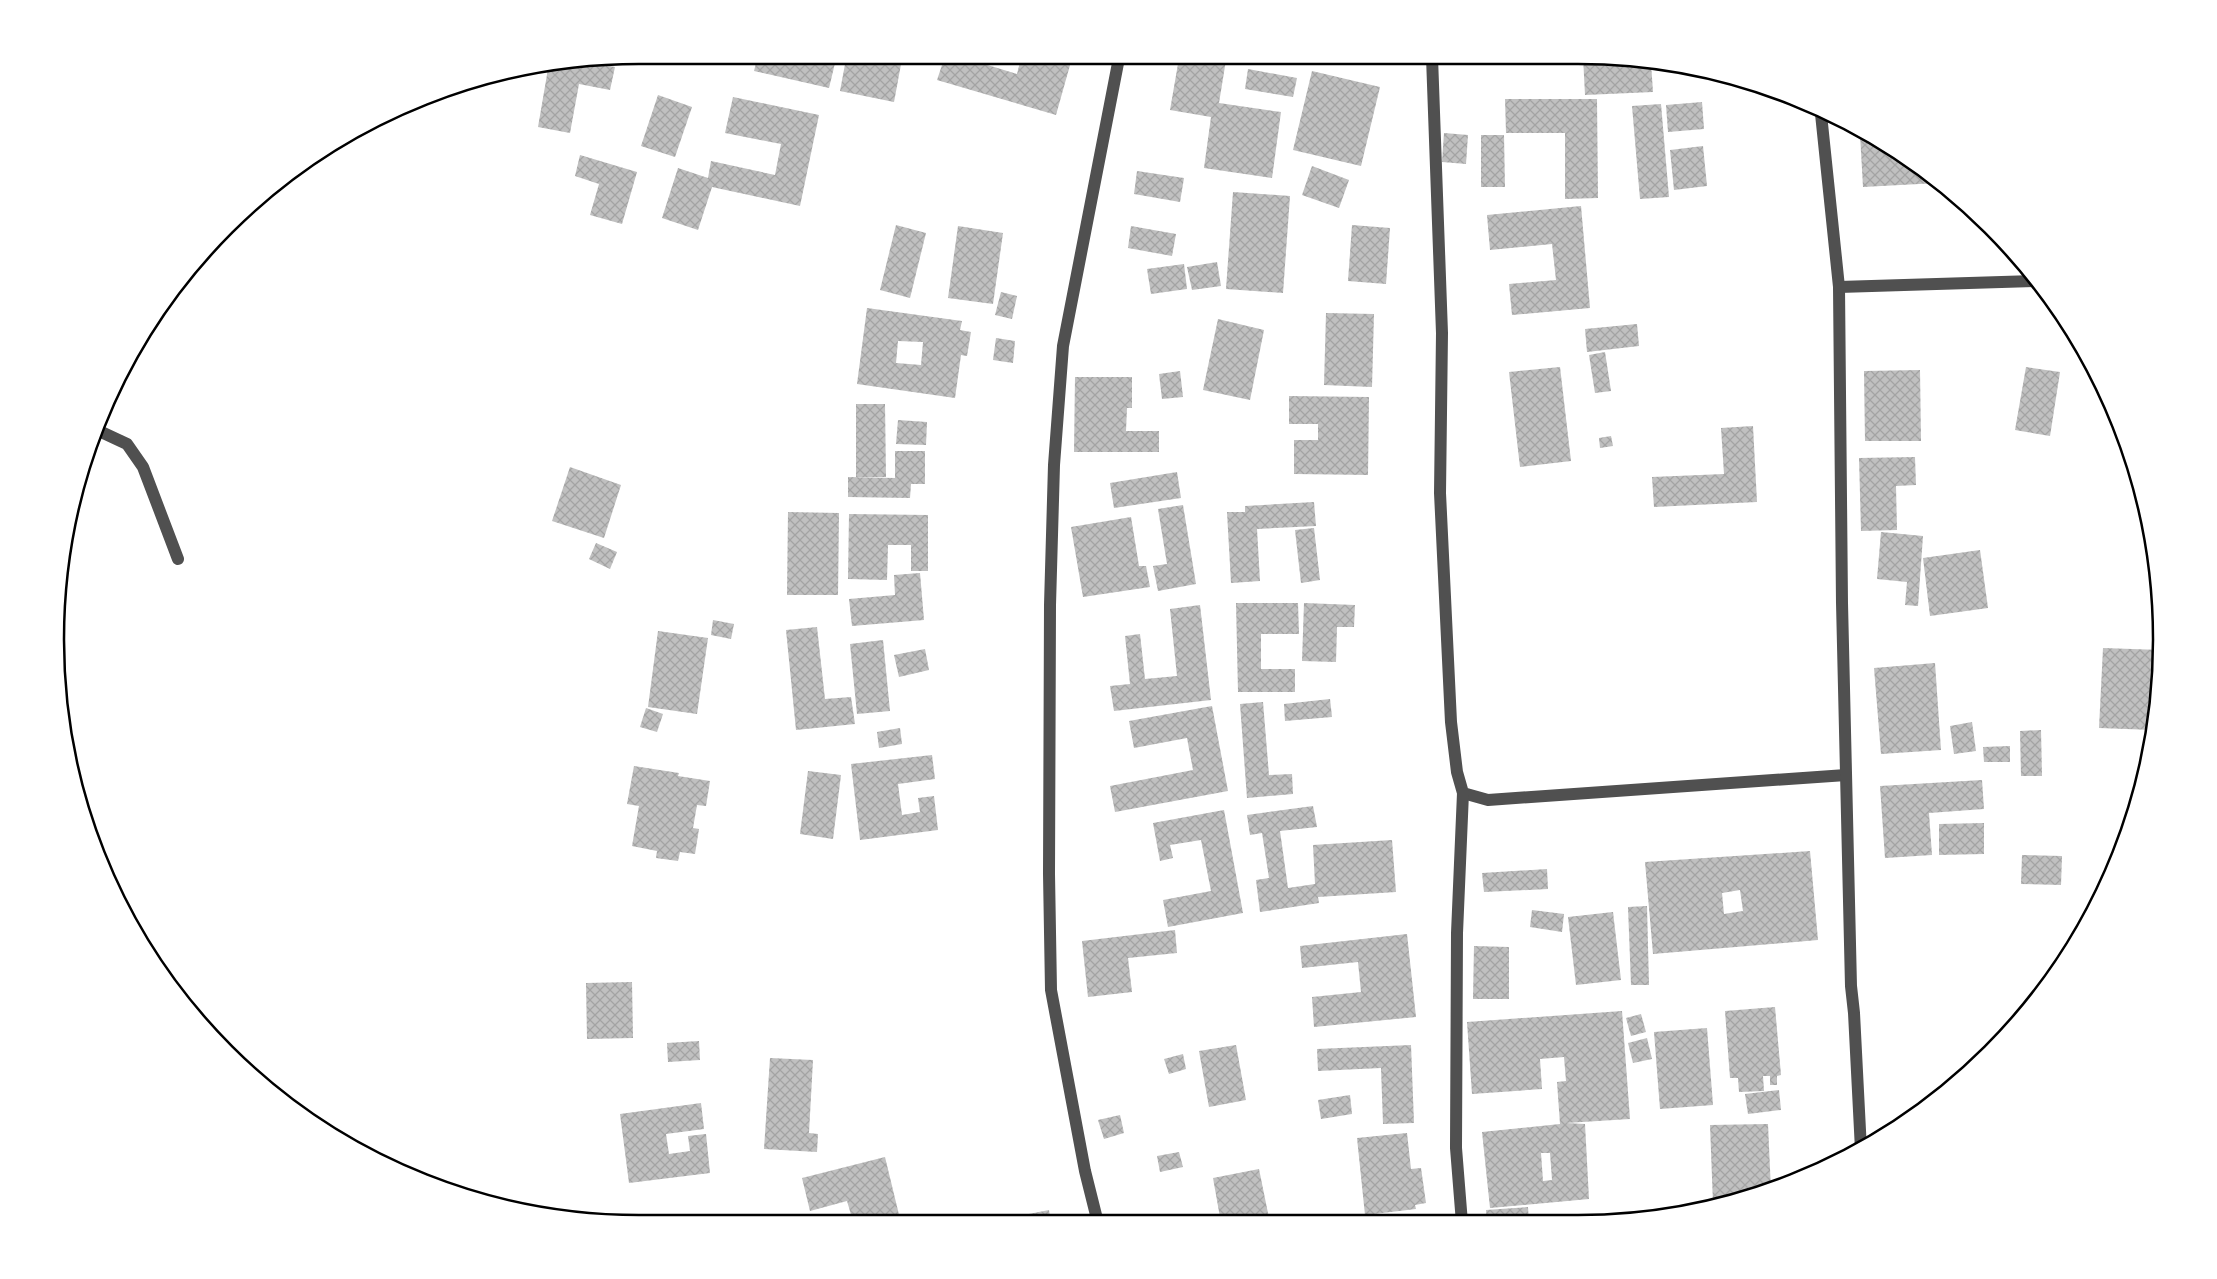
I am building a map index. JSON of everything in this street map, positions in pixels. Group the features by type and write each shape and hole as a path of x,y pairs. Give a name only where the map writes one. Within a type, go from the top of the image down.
{"street":[{"path":"1096,1215 1084,1171 1051,990 1049,874 1050,605 1054,465 1063,346 1118,64"},
{"path":"1432,64 1442,333 1440,493 1451,722 1457,772 1462,793 1458,933 1456,1148 1461,1215"},
{"path":"1821,118 1839,287 1842,603 1851,986 1860,1141"},
{"path":"1839,287 2028,282"},
{"path":"103,433 127,444 143,466 178,559"},
{"path":"1462,793 1488,800 1846,775"}],"building":[{"path":"756,64 835,64 829,88 754,71"},
{"path":"845,64 901,64 894,102 840,91"},
{"path":"942,64 984,64 1017,74 1020,64 1070,64 1056,115 937,80"},
{"path":"1178,64 1225,64 1219,103 1281,112 1272,178 1204,168 1211,117 1170,110"},
{"path":"1583,64 1651,69 1653,92 1585,95"},
{"path":"602,65 615,67 610,90 579,84 570,133 538,127 548,72"},
{"path":"1248,69 1297,78 1293,97 1245,89"},
{"path":"1312,71 1380,87 1361,166 1293,150"},
{"path":"658,95 692,107 675,157 641,146"},
{"path":"733,97 819,115 800,206 712,187 698,230 662,218 678,168 708,178 711,161 775,175 781,144 725,133"},
{"path":"1505,99 1597,99 1598,198 1565,199 1565,133 1506,133"},
{"path":"1702,102 1704,129 1668,132 1666,105"},
{"path":"1661,104 1669,197 1640,199 1632,106"},
{"path":"1444,133 1468,135 1466,164 1442,162"},
{"path":"1481,135 1504,135 1505,187 1481,187"},
{"path":"1860,138 1929,184 1863,187"},
{"path":"1703,146 1707,186 1674,190 1670,150"},
{"path":"580,155 637,172 622,224 590,215 599,184 575,176"},
{"path":"1312,166 1349,180 1339,208 1302,195"},
{"path":"1137,171 1184,178 1180,202 1134,194"},
{"path":"1233,192 1290,196 1283,293 1226,289"},
{"path":"1581,206 1590,308 1512,315 1509,284 1556,280 1552,244 1490,250 1487,215"},
{"path":"896,225 926,233 910,298 880,290"},
{"path":"1352,225 1390,228 1386,284 1348,281"},
{"path":"958,226 1003,233 993,304 948,298"},
{"path":"1131,226 1176,234 1172,256 1128,248"},
{"path":"1217,262 1221,286 1192,290 1187,267"},
{"path":"1184,264 1187,289 1151,294 1147,269"},
{"path":"1001,292 1017,296 1012,319 995,315"},
{"path":"867,308 962,321 960,330 971,332 967,356 961,355 955,398 857,384","holes":["898,341 923,342 921,365 896,363"]},
{"path":"1326,313 1374,314 1372,387 1324,385"},
{"path":"1218,319 1264,330 1250,400 1203,390"},
{"path":"1637,324 1639,346 1587,352 1585,329"},
{"path":"996,338 1015,341 1013,363 993,360"},
{"path":"1605,352 1611,391 1595,393 1589,355"},
{"path":"1560,367 1571,461 1520,467 1509,372"},
{"path":"2026,367 2060,372 2050,436 2015,430"},
{"path":"1920,370 1921,441 1865,441 1864,371"},
{"path":"1180,371 1183,397 1162,399 1159,374"},
{"path":"1075,377 1132,377 1132,408 1127,408 1126,431 1159,431 1159,452 1074,452"},
{"path":"1289,396 1369,397 1368,475 1294,474 1294,440 1318,440 1318,424 1289,424"},
{"path":"856,404 885,404 886,477 856,477"},
{"path":"898,420 927,422 926,445 896,444"},
{"path":"1753,426 1757,502 1654,507 1652,477 1724,474 1721,428"},
{"path":"1611,436 1613,446 1600,448 1599,438"},
{"path":"895,451 925,451 925,484 911,484 910,498 848,497 848,477 895,478"},
{"path":"1915,457 1916,485 1896,486 1897,530 1861,531 1859,458"},
{"path":"570,467 621,485 604,538 552,521"},
{"path":"1177,472 1181,498 1114,508 1110,483"},
{"path":"1314,502 1316,526 1257,529 1260,581 1231,583 1227,512 1245,512 1245,506"},
{"path":"1183,505 1196,584 1158,591 1153,566 1167,564 1158,509"},
{"path":"788,512 839,513 838,595 787,595"},
{"path":"849,514 928,515 928,571 911,571 911,545 888,545 887,580 848,579"},
{"path":"1131,517 1139,566 1146,566 1150,587 1083,597 1071,527"},
{"path":"1314,528 1320,580 1301,583 1295,530"},
{"path":"1881,532 1923,536 1918,606 1905,605 1907,582 1877,579"},
{"path":"596,543 617,552 610,569 589,559"},
{"path":"1980,550 1988,608 1930,616 1923,558"},
{"path":"920,573 924,620 852,626 849,599 895,595 894,575"},
{"path":"1236,603 1298,603 1299,634 1261,634 1261,669 1295,669 1295,692 1238,692"},
{"path":"1304,603 1355,605 1354,627 1337,627 1336,662 1302,661"},
{"path":"1200,605 1211,700 1114,711 1110,686 1130,684 1125,636 1140,634 1145,679 1177,676 1170,609"},
{"path":"713,620 734,624 731,639 711,635"},
{"path":"817,627 825,699 851,697 855,724 796,730 786,630"},
{"path":"658,631 708,638 697,714 648,707"},
{"path":"883,640 890,711 857,714 850,644"},
{"path":"2103,648 2153,650 2152,677 2146,730 2099,728"},
{"path":"925,649 929,670 899,677 894,655"},
{"path":"1935,663 1941,750 1881,754 1874,668"},
{"path":"1330,699 1332,717 1285,721 1284,704"},
{"path":"1263,702 1269,775 1292,774 1293,794 1247,798 1240,704"},
{"path":"1212,706 1228,791 1115,812 1110,786 1193,770 1187,738 1134,748 1129,721"},
{"path":"646,708 663,714 657,732 640,727"},
{"path":"1972,722 1976,751 1954,754 1950,726"},
{"path":"900,728 902,744 879,748 877,732"},
{"path":"2041,730 2042,776 2021,776 2020,731"},
{"path":"2010,746 2010,762 1984,762 1983,747"},
{"path":"932,755 935,779 898,784 902,815 920,812 918,798 934,796 938,830 860,840 851,764"},
{"path":"634,766 679,773 678,776 710,781 706,806 697,805 693,828 699,829 695,854 680,852 678,861 656,858 657,851 632,846 639,806 627,804"},
{"path":"808,771 841,775 833,839 800,834"},
{"path":"1982,780 1984,809 1929,813 1932,855 1885,858 1880,786"},
{"path":"1313,806 1317,827 1280,831 1288,888 1315,884 1313,845 1392,840 1396,892 1318,897 1319,903 1260,912 1256,880 1269,878 1262,833 1250,835 1247,815"},
{"path":"1224,810 1243,913 1168,927 1163,900 1211,891 1201,840 1170,845 1173,858 1160,861 1153,823"},
{"path":"1984,823 1984,854 1939,855 1939,824"},
{"path":"1810,851 1818,940 1653,954 1645,862","holes":["1740,890 1743,911 1724,914 1722,893"]},
{"path":"2022,855 2062,856 2061,885 2021,884"},
{"path":"1547,869 1548,889 1484,892 1482,873"},
{"path":"1647,906 1649,985 1631,985 1628,907"},
{"path":"1532,910 1564,914 1562,932 1530,927"},
{"path":"1613,912 1621,980 1576,985 1568,917"},
{"path":"1175,930 1177,953 1128,958 1132,992 1088,997 1082,941"},
{"path":"1407,934 1416,1017 1314,1027 1312,997 1361,992 1358,962 1302,968 1300,946"},
{"path":"1474,946 1509,947 1509,999 1473,999"},
{"path":"632,982 633,1038 587,1039 586,983"},
{"path":"1775,1007 1781,1075 1777,1076 1777,1085 1770,1085 1770,1076 1763,1076 1764,1091 1739,1092 1738,1078 1730,1078 1725,1011"},
{"path":"1622,1011 1630,1119 1566,1123 1585,1124 1589,1199 1490,1208 1482,1132 1560,1124 1557,1082 1566,1081 1564,1057 1540,1059 1542,1089 1472,1094 1467,1022","holes":["1541,1153 1550,1153 1552,1180 1543,1181"]},
{"path":"1641,1014 1646,1032 1631,1036 1626,1018"},
{"path":"1707,1028 1713,1105 1660,1109 1654,1032"},
{"path":"1647,1038 1652,1059 1633,1063 1628,1043"},
{"path":"699,1041 700,1060 668,1062 667,1043"},
{"path":"1236,1045 1246,1100 1209,1107 1199,1051"},
{"path":"1411,1045 1414,1123 1383,1124 1381,1068 1318,1071 1317,1049"},
{"path":"1183,1054 1186,1069 1169,1074 1164,1059"},
{"path":"770,1058 813,1060 809,1133 818,1134 817,1152 764,1149"},
{"path":"1779,1090 1781,1110 1748,1114 1745,1094"},
{"path":"1350,1095 1352,1114 1321,1119 1318,1100"},
{"path":"701,1103 704,1129 666,1134 669,1154 690,1151 688,1136 706,1134 710,1173 629,1183 620,1114"},
{"path":"1120,1115 1124,1133 1104,1139 1098,1120"},
{"path":"1768,1124 1771,1182 1713,1199 1710,1125"},
{"path":"1407,1133 1411,1169 1421,1168 1426,1203 1415,1205 1416,1209 1365,1215 1357,1138"},
{"path":"1179,1152 1183,1167 1160,1172 1157,1156"},
{"path":"885,1157 899,1215 851,1215 847,1201 810,1211 802,1178"},
{"path":"1259,1169 1268,1215 1220,1215 1213,1178"},
{"path":"1528,1207 1528,1215 1486,1215 1486,1210"},
{"path":"1049,1210 1050,1215 1023,1215"}]}
